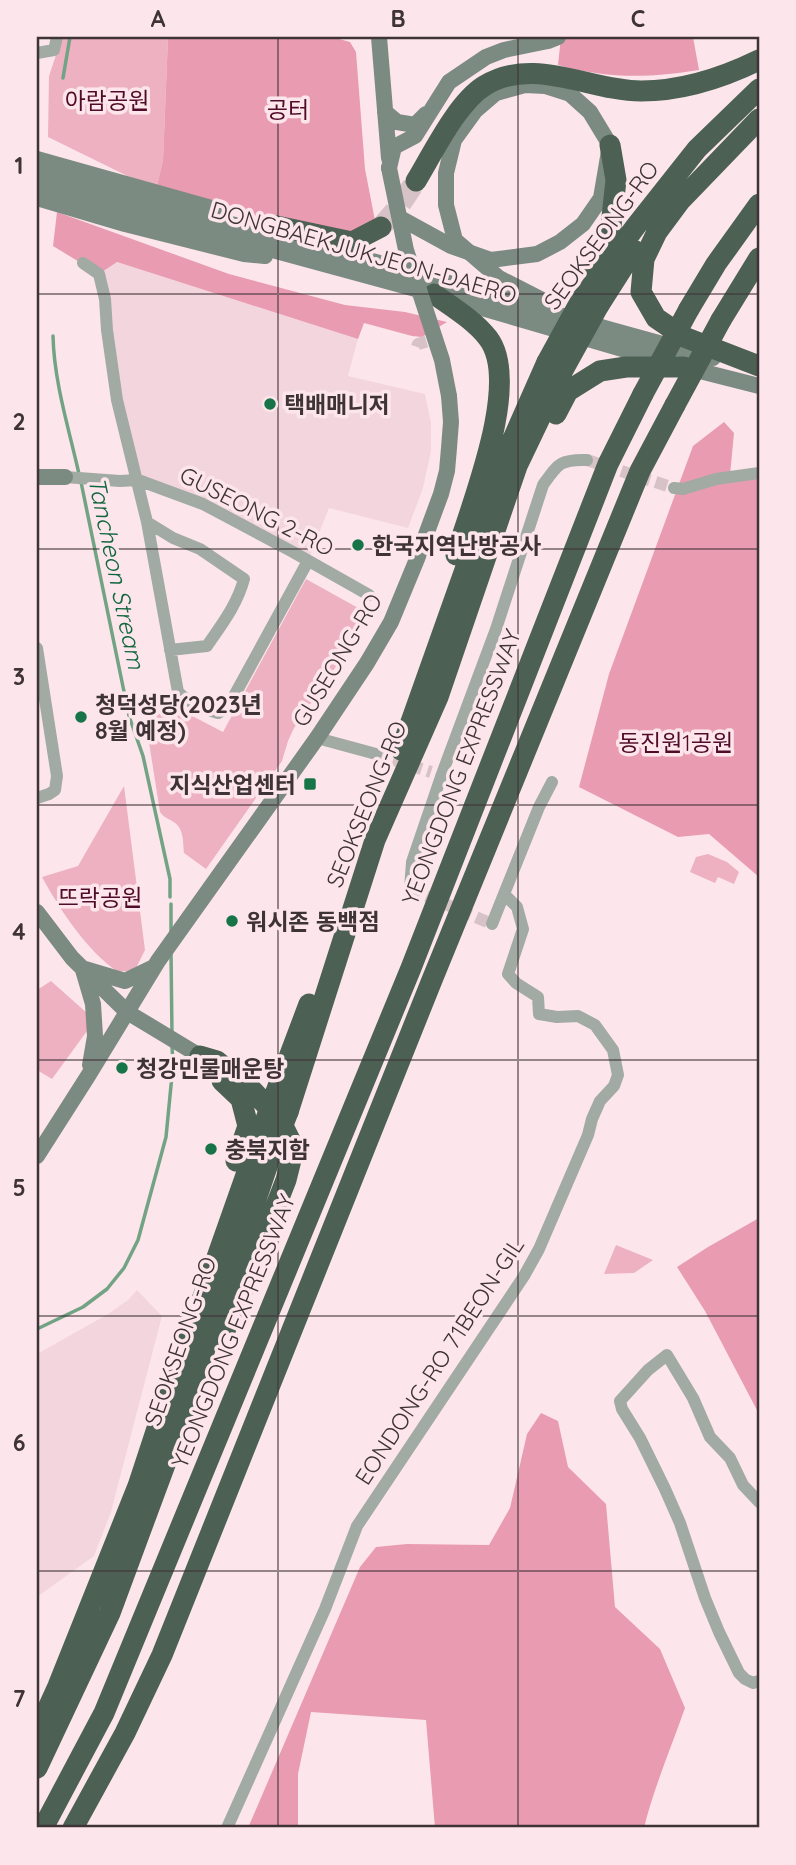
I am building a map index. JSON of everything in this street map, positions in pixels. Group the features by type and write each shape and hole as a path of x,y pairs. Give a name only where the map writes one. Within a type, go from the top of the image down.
{"highway":[{"path":"416,181 462,107 484,86 508,75 539,72 605,88 641,91 678,88 713,80 759,60"},
{"name":"SEOKSEONG-RO","path":"281,1104 365,853 505,457 590,302 636,226 697,149 759,89"},
{"name":"SEOKSEONG-RO","path":"590,302 706,160 759,104"},
{"path":"759,120 680,201 657,232 644,258 641,292 656,318 684,337 759,368"},
{"path":"590,302 611,226 616,180 610,145"},
{"name":"YEONGDONG EXPRESSWAY","path":"43,1828 104,1713 411,968 608,464 689,309 716,264 759,204"},
{"path":"272,225 352,242 390,223"},
{"path":"73,1828 125,1733 162,1655 432,980 640,471 721,320 759,258"},
{"path":"430,668 441,603 493,436 500,396 499,363 489,339 469,319 434,294"},
{"name":"SEOKSEONG-RO","path":"37,1732 138,1486 162,1413 281,1104 375,841 438,697 517,466 555,367"},
{"path":"375,841 441,703 520,492 548,428 568,391 600,371 626,367 684,367"},
{"path":"162,1413 199,1261 248,1126 241,1099 212,1072 200,1056"},
{"path":"173,1443 245,1285 286,1180 294,1148 280,1120 252,1090 217,1061 200,1056"},
{"name":"SEOKSEONG-RO","path":"37,1768 110,1613 173,1443 264,1149"}],"main road":[{"name":"GUSEONG-RO","path":"37,1156 156,964 317,738 367,663 391,622 441,494 447,471 451,422 449,397 442,360 406,250 390,223 390,168 379,37"},
{"path":"390,168 394,147 415,136 449,82 486,57 558,37"},
{"path":"390,223 451,246 491,260 537,254 561,242 583,224 601,198 610,145 590,112 570,93 545,86 525,85 496,93 475,111 454,140 446,173 446,205 455,240 499,278 530,296 608,330"},
{"path":"385,112 397,122 415,125 430,111"},
{"path":"38,161 272,225 332,251"},
{"name":"DONGBAEKJUKJEON-DAERO","path":"38,161 332,251 608,330 759,368"},
{"name":"DONGBAEKJUKJEON-DAERO","path":"38,196 125,224 244,254 311,260 759,386"},
{"path":"37,477 65,477"},
{"path":"37,912 72,958 127,1012 200,1056"},
{"path":"83,968 125,981 156,964"},
{"path":"83,968 93,1004 95,1036 88,1076"}],"street":[{"path":"37,52 54,50 57,37"},
{"path":"83,263 100,274 117,401 147,522 178,692 185,699 203,709 218,713 228,707 309,561"},
{"path":"410,889 412,862 437,773 496,629 543,485 557,466 571,460 587,460"},
{"path":"674,488 683,489 716,479 759,473"},
{"name":"GUSEONG 2-RO","path":"65,477 138,480 203,504 369,596"},
{"path":"147,522 173,538 200,549 244,579 225,622 207,646 170,650"},
{"path":"37,648 57,776 55,790 37,798"},
{"path":"317,738 376,754"},
{"path":"492,924 539,807 552,782"},
{"name":"EONDONG-RO 71BEON-GIL","path":"227,1828 325,1609 358,1526 524,1276 539,1249 600,1101 614,1086 618,1075 613,1050 595,1024 578,1016 539,1014 538,997 516,983 508,974 523,929 517,907 504,894"},
{"path":"759,1502 743,1485 730,1458 710,1437 693,1398 667,1355 648,1370 620,1401 622,1409 660,1476 680,1523 713,1618 734,1664 745,1679 753,1683 759,1681"}],"shaded area":[{"path":"117,262 358,339 348,376 425,394 431,423 431,451 423,488 408,528 329,508 308,561 138,480 99,274"},
{"path":"137,1290 162,1316 111,1512 94,1556 37,1597 37,1354 108,1314"}],"green space":[{"name":"아람공원","path":"62,37 168,37 163,160 156,190 48,137 49,76"},
{"name":"공터","path":"168,37 332,37 350,42 356,52 365,169 378,236 327,236 156,190 163,160"},
{"path":"561,37 693,37 699,70 628,76 577,70 558,65"},
{"path":"57,212 229,274 345,305 405,312 447,322 422,337 364,323 358,339 117,262 99,274 53,246"},
{"name":"동진원1공원","path":"724,422 734,433 730,475 759,478 759,877 709,834 678,837 579,787 609,674 693,446"},
{"path":"306,579 360,609 365,624 294,728 282,761 206,869 184,853 180,829 160,812 145,717 179,709 223,732"},
{"name":"뜨락공원","path":"124,786 145,950 135,970 118,972 96,953 75,929 42,877 78,866"},
{"path":"708,854 727,862 739,872 734,884 718,877 715,883 690,872 696,857"},
{"path":"51,981 88,1014 87,1031 52,1079 37,1070 37,990"},
{"path":"759,1218 759,1414 705,1311 677,1267"},
{"path":"616,1245 653,1260 634,1273 604,1274"},
{"path":"541,1413 558,1421 568,1467 606,1504 615,1607 660,1649 685,1708 644,1828 435,1828 426,1720 311,1712 298,1774 298,1828 248,1828 360,1567 376,1547 407,1544 489,1545 510,1508 527,1434"}],"waterway":[{"path":"63,78 70,37"},
{"name":"Tancheon Stream","path":"53,336 59,388 79,474"},
{"name":"Tancheon Stream","path":"81,482 129,716 143,756 170,879 170,897"},
{"name":"Tancheon Stream","path":"171,904 171,933"},
{"name":"Tancheon Stream","path":"171,952 172,1035"},
{"name":"Tancheon Stream","path":"37,1329 83,1307 107,1289 124,1268 138,1240 166,1137 173,1065 172,1046"}],"tunnel":[{"path":"381,227 416,181"},
{"path":"417,347 418,344 441,337"},
{"path":"587,460 674,488"},
{"path":"376,754 431,772"},
{"path":"410,889 492,924"}],"place":[{"name":"택배매니저","path":"270,404"},
{"name":"한국지역난방공사","path":"358,545"},
{"name":"청덕성당(2023년 8월 예정)","path":"81,717"},
{"name":"지식산업센터","path":"310,784"},
{"name":"워시존 동백점","path":"232,921"},
{"name":"청강민물매운탕","path":"122,1068"},
{"name":"충북지함","path":"211,1149"}]}
